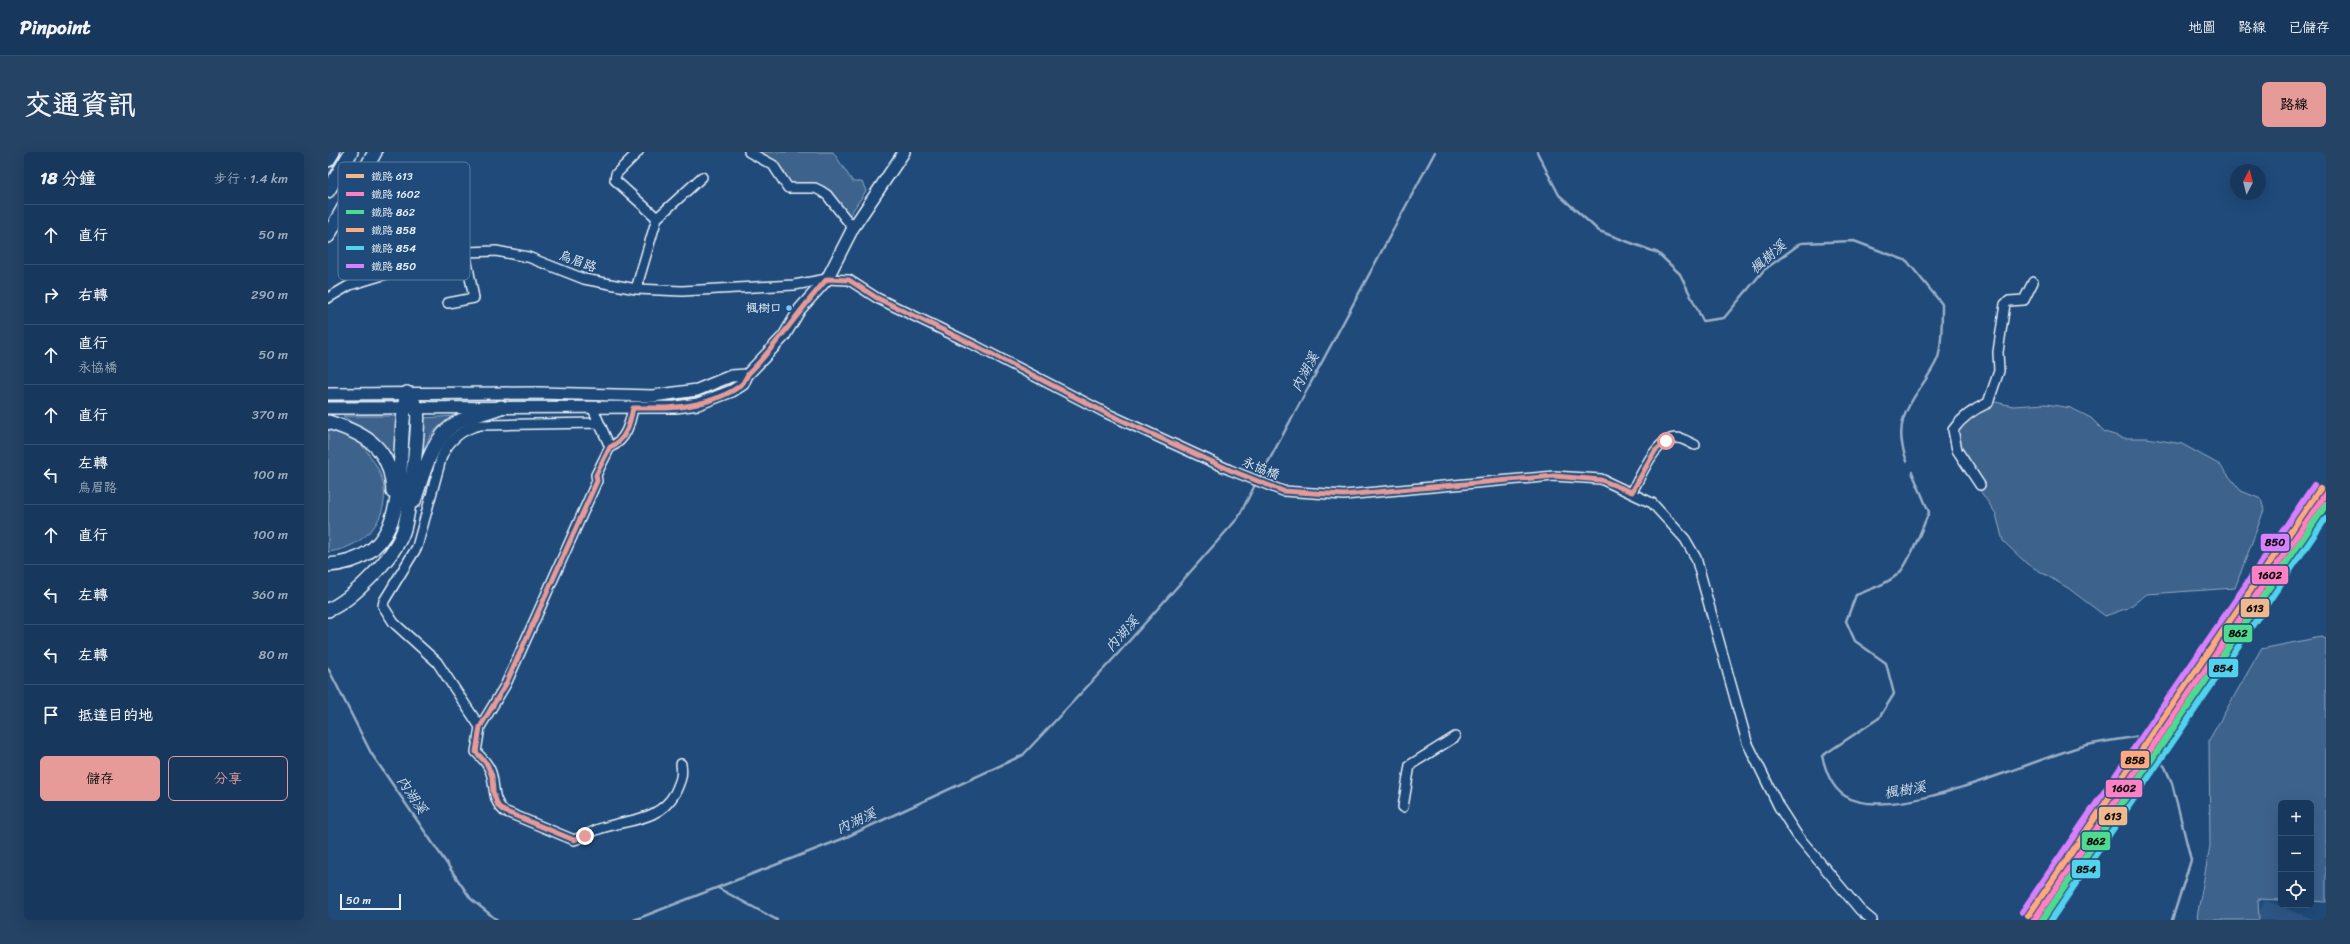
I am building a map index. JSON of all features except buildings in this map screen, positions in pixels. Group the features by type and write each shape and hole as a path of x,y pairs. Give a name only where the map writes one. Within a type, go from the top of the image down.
{"highway":[{"path":"328,160 333,152"},
{"path":"345,162 351,152"},
{"path":"369,162 375,152"},
{"path":"328,191 338,174"},
{"path":"328,236 338,218"},
{"path":"403,533 411,479 417,408 407,393"},
{"path":"328,565 350,562 369,553 380,544 388,531 399,493 403,409 407,393"},
{"path":"328,610 363,586 385,560 403,533 430,455 443,435 461,421 501,407"},
{"path":"328,422 360,434 383,452 388,461 394,494 388,531"}],"main road":[{"path":"328,408 676,408 698,404 732,391 743,384 747,375 784,336 800,309 827,279 853,228 904,152"},
{"path":"328,394 407,393 653,396 697,390 731,376 747,375"}],"street":[{"path":"638,152 616,174 615,180 657,218"},
{"path":"749,152 773,165 788,188 815,188 827,195 853,228"},
{"path":"636,289 657,218 702,177"},
{"name":"烏眉路","path":"470,252 496,251 528,257 584,279 636,289 682,292 794,285 827,279"},
{"path":"448,302 474,298 470,278"},
{"name":"永協橋","path":"827,279 849,280 877,298 976,346 1106,413 1230,470 1283,491 1344,495 1554,476 1601,480 1632,492 1652,503 1685,539 1696,558 1747,742 1779,807 1797,835 1818,861 1860,910 1872,920"},
{"name":"烏眉路","path":"328,298 350,285 367,280"},
{"path":"1980,485 1957,450 1953,430 1960,420 1976,408 1988,403 1999,371 1998,352 2005,304 2009,301 2024,300 2033,282"},
{"path":"633,408 630,427 615,445 610,447 596,475 597,481 509,678 480,727 476,752 487,764 498,806 504,811 574,840 599,829 650,816 664,807 670,801 680,784 682,776 681,764"},
{"path":"593,409 610,447"},
{"path":"480,727 437,662 394,623 383,606 384,601 417,547 444,449 454,438 465,430 480,425 599,422"},
{"path":"1632,492 1655,451 1666,441 1678,438 1695,446"},
{"path":"1403,807 1410,765 1455,737"}],"shaded area":[{"path":"754,152 833,152 853,182 862,182 866,191 849,216 819,186 787,186"},
{"path":"1991,401 2013,406 2046,404 2071,408 2091,418 2105,432 2124,438 2147,438 2182,444 2220,465 2241,491 2261,499 2264,510 2235,588 2147,594 2128,608 2105,616 2068,588 2027,564 2003,541 1996,514 1968,473 1950,441 1955,422 1976,404"},
{"path":"343,416 403,416 397,467 382,445"},
{"path":"456,416 435,430 427,442 419,466 422,418"},
{"path":"328,428 344,433 357,440 372,459 380,475 384,490 383,505 379,519 371,531 359,541 345,548 328,552"},
{"path":"2321,637 2326,639 2326,902 2314,901 2314,800 2278,800 2278,900 2258,899 2259,920 2200,920 2197,917 2210,846 2209,740 2261,649"},
{"path":"2265,900 2278,905 2278,908 2285,908 2315,920 2256,920"}],"waterway":[{"name":"內湖溪","path":"1259,479 1435,152"},
{"name":"楓樹溪","path":"1537,152 1559,195 1599,231 1658,253 1680,274 1703,321 1724,318 1764,270 1801,243 1854,241 1907,261 1942,304 1939,355 1930,373 1908,406 1901,430 1902,445 1907,461"},
{"name":"楓樹溪","path":"1912,472 1929,512 1916,544 1900,572 1879,586 1856,595 1846,621 1855,641 1886,663 1894,694 1879,718 1822,756 1827,773 1836,788 1845,796 1866,803 1893,803 1925,798 1959,788 2076,748 2139,736 2165,767 2172,783 2191,860 2172,920"},
{"name":"內湖溪","path":"634,920 842,839 1023,755 1114,658 1238,518 1256,483"},
{"name":"內湖溪","path":"328,668 371,753 471,899 497,920"},
{"path":"718,888 777,920"}],"rail line":[{"name":"850","path":"2022,912 2314,485"},
{"name":"858","path":"2028,916 2320,489"},
{"name":"1602","path":"2034,920 2326,493"},
{"name":"613","path":"2042,920 2326,504"},
{"name":"862","path":"2042,920 2326,505"},
{"name":"854","path":"2051,920 2326,518"}],"place":[{"name":"楓樹口","path":"789,308"}],"route":[{"path":"585,836 574,840 504,811 498,806 493,792 492,776 487,764 476,752 480,727 506,684 526,640 529,629 597,481 596,475 610,447 615,445 630,427 633,408 676,408 698,404 732,391 743,384 747,375 784,336 800,309 827,279 849,280 877,298 976,346 1106,413 1230,470 1283,491 1344,495 1554,476 1580,477 1601,480 1632,492 1655,451 1666,441"}]}
